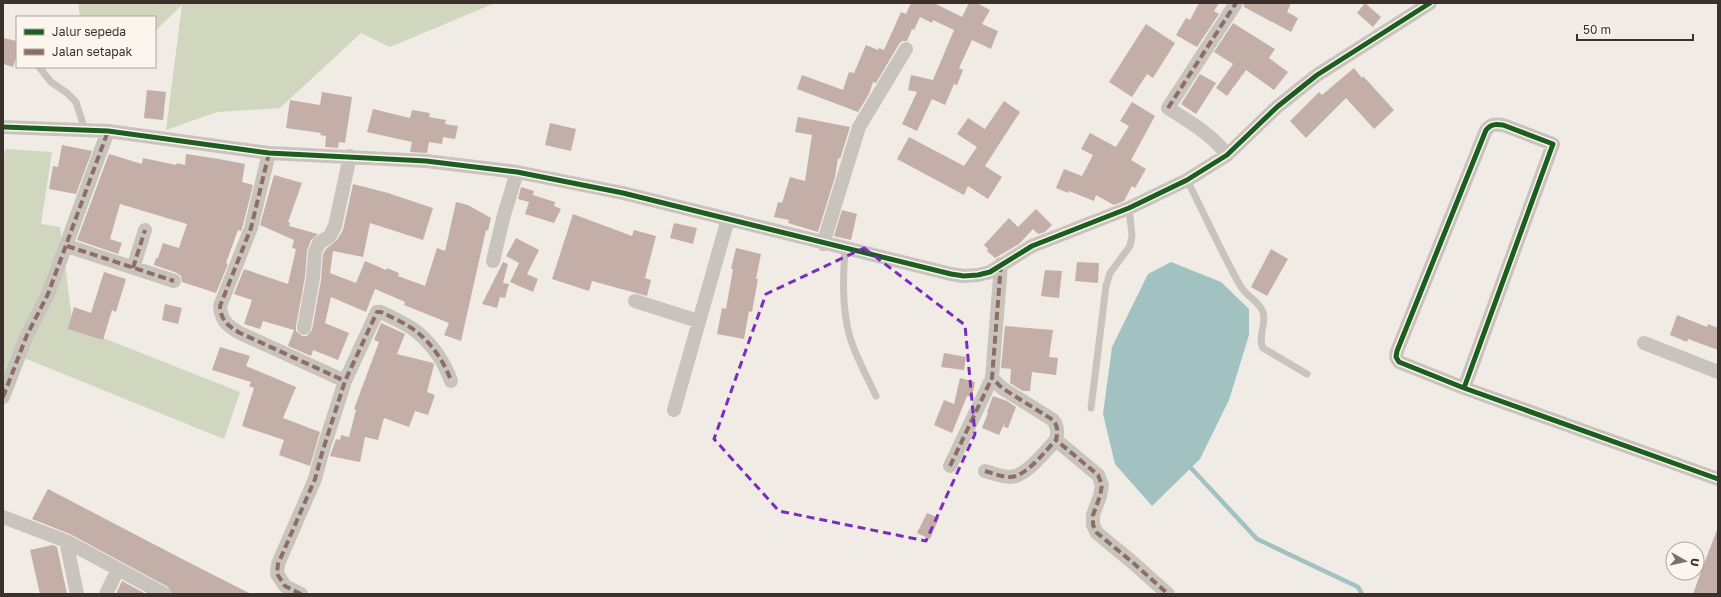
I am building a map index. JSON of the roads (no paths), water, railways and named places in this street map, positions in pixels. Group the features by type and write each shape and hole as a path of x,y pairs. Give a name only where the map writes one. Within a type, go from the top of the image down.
{"street":[{"path":"1227,155 1221,146 1168,108 1236,3"},
{"path":"3,127 108,131 269,153 350,156 448,163 517,172 623,194 728,219 823,244 964,276 978,275 990,272 1032,246 1129,208 1187,180 1227,155 1277,107 1317,75 1430,3"},
{"path":"823,244 859,128 906,49"},
{"path":"1464,388 1553,144 1495,124 1486,130 1397,351 1396,358 1399,362 1464,388 1718,479"},
{"path":"3,397 27,335 48,294 67,246 108,131"},
{"path":"269,153 251,228 220,306 221,316 225,323 240,333 345,380"},
{"path":"304,328 313,278 315,252 319,243 330,236 335,226 350,156"},
{"path":"494,261 504,215 517,172"},
{"path":"674,410 728,219"},
{"path":"133,268 145,230"},
{"path":"67,246 174,281"},
{"path":"950,466 992,378 1001,264"},
{"path":"635,301 698,321"},
{"path":"301,594 285,586 277,574 278,564 315,479 345,380 376,314 379,311 417,332 437,354 447,369 451,381"},
{"path":"1644,343 1718,372"},
{"path":"985,471 1009,477 1017,476 1034,464 1056,440 1057,428 1053,420 1002,388 992,378"},
{"path":"1056,440 1098,475 1102,485 1100,496 1093,515 1093,525 1098,533 1168,594"},
{"path":"3,517 66,541 164,594"},
{"path":"66,541 77,594"},
{"path":"106,594 118,569"}],"lane":[{"path":"40,68 51,82 67,92 76,102 85,130"},
{"path":"1187,180 1242,288 1258,304 1262,311 1264,328 1261,344 1263,348 1307,374"},
{"path":"1091,408 1106,286 1110,273 1130,246 1132,236 1129,208"},
{"path":"845,249 843,279 844,302 849,334 855,352 876,396"}],"water":[{"path":"1171,262 1221,282 1249,309 1249,335 1229,400 1200,459 1152,506 1115,464 1103,414 1112,347 1148,274"}],"waterway":[{"path":"1191,468 1257,539 1358,587 1362,594"}]}
